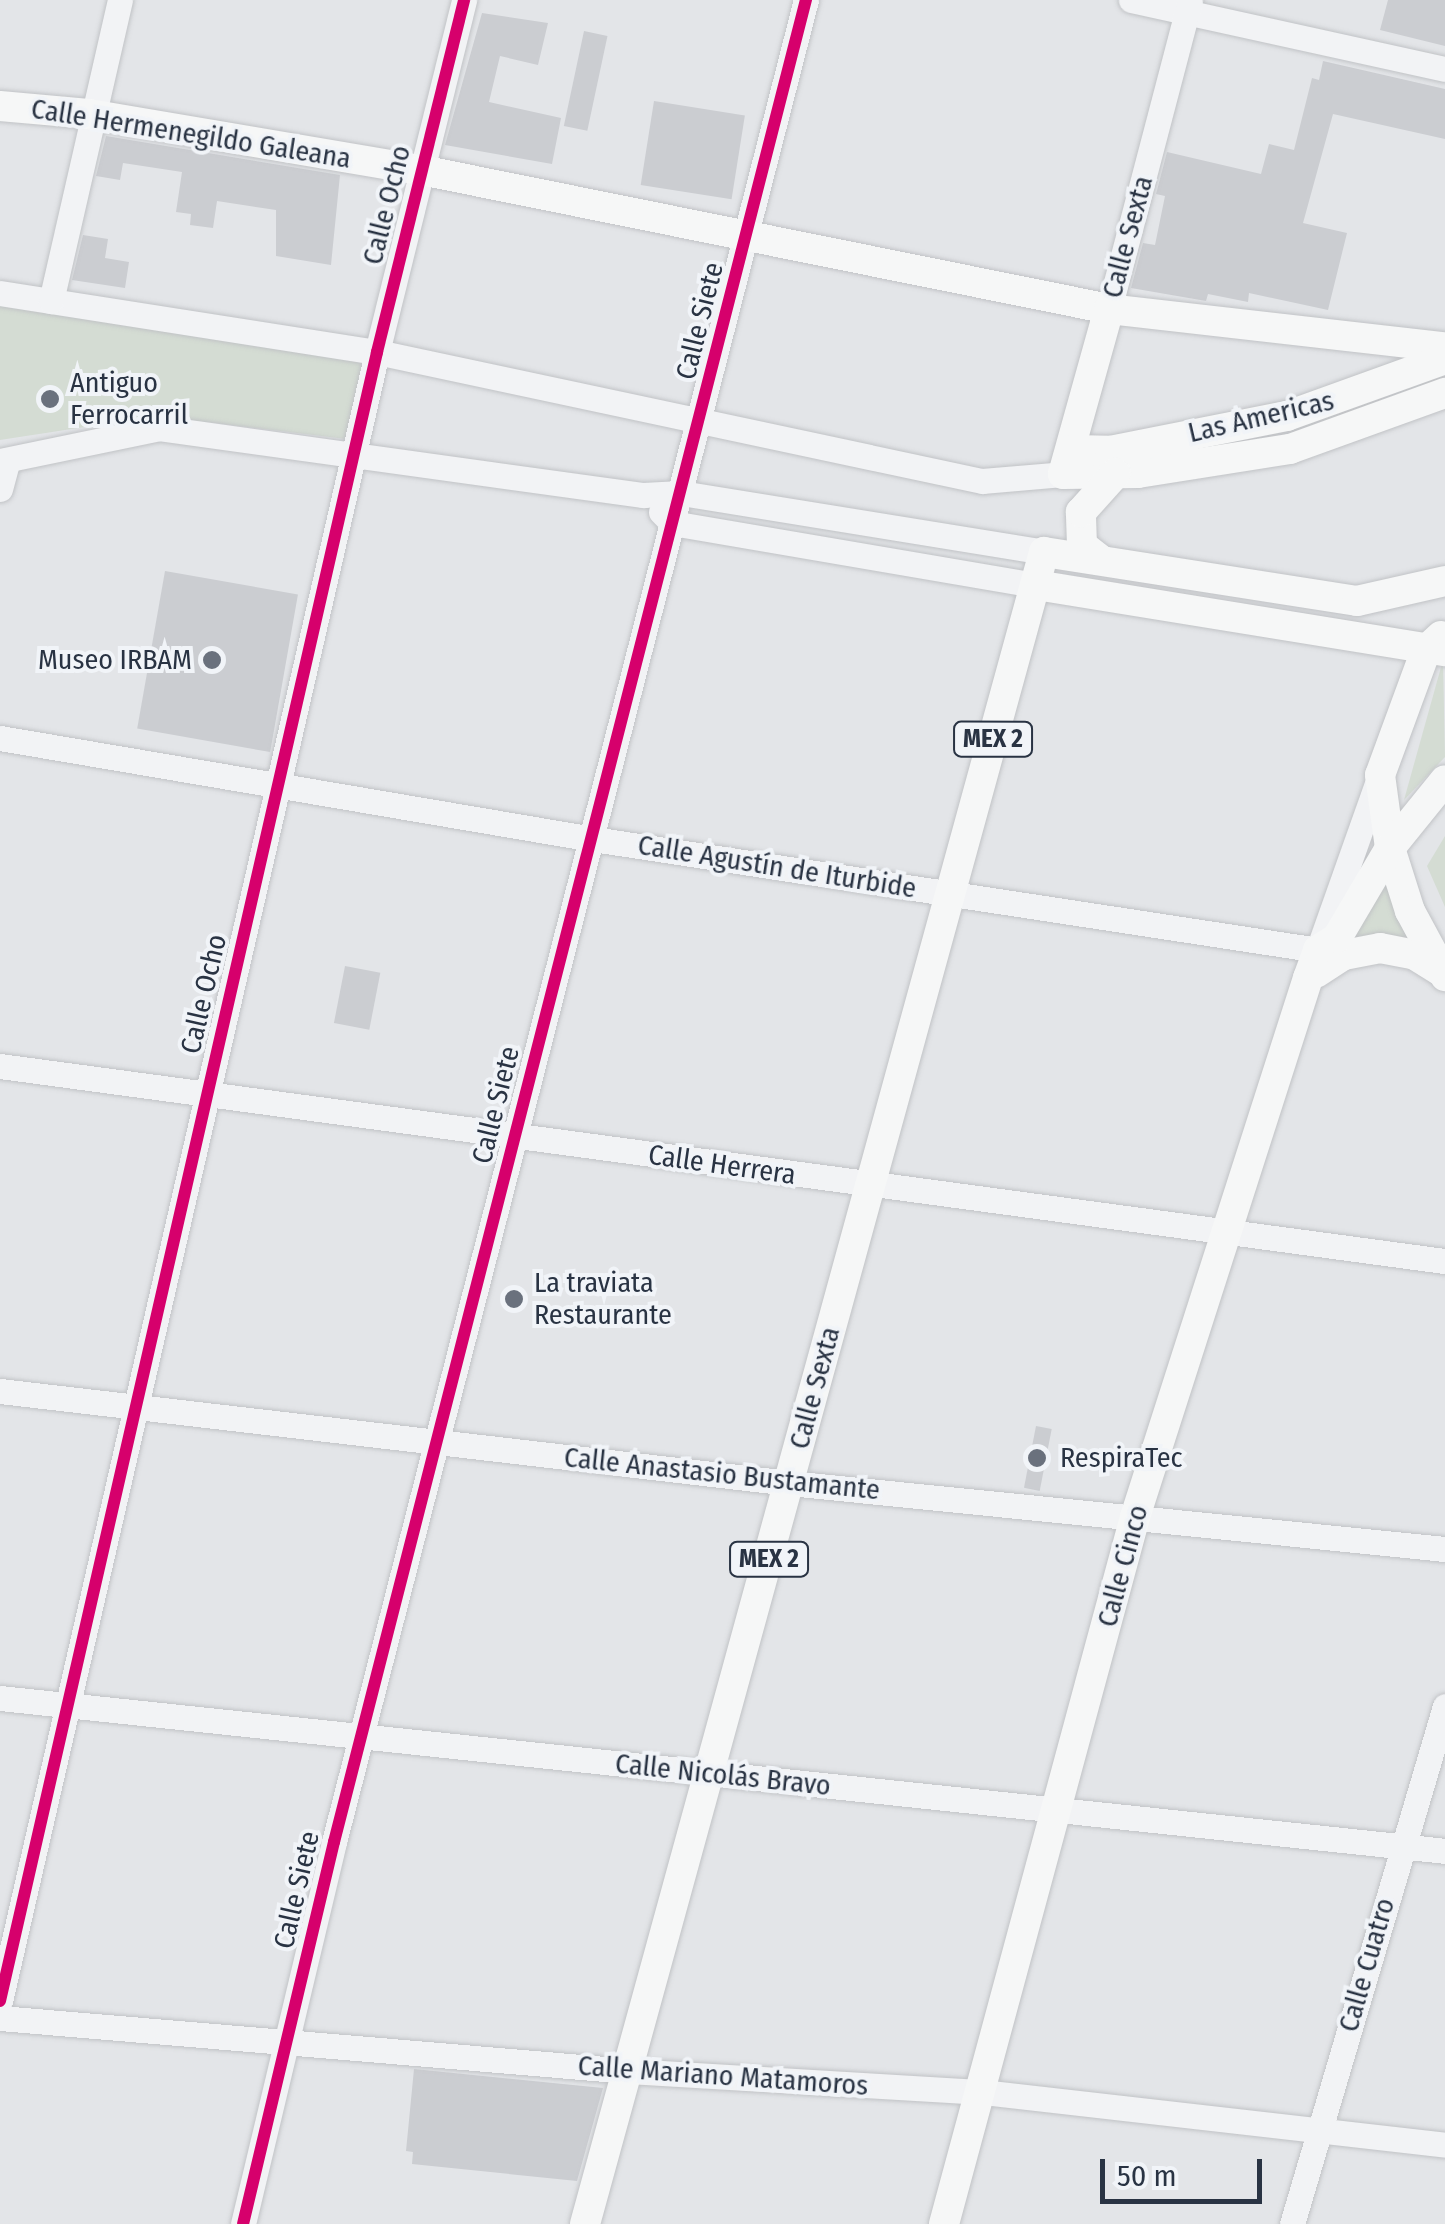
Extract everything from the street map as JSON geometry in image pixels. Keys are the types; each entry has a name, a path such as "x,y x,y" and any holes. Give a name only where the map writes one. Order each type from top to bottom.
{"main road":[{"name":"Calle Hermenegildo Galeana","path":"0,106 89,114 421,170 748,233 1109,309 1355,342 1440,346"},
{"name":"Calle Sexta","path":"1067,462 1109,309"},
{"path":"1350,396 1367,366 1355,342"},
{"name":"Las Americas","path":"1067,462 1286,416 1350,396 1440,346"},
{"name":"Las Americas","path":"1067,462 1116,473 1290,449 1445,393"},
{"path":"1286,416 1290,449"},
{"path":"1101,560 1082,545 1082,512 1116,473"},
{"name":"Calle Sexta","path":"585,2224 712,1774 1044,552"},
{"path":"1044,552 1357,601 1445,581"},
{"path":"1222,614 1231,584"},
{"path":"1036,585 1380,640 1439,645"},
{"path":"1380,640 1414,680"},
{"path":"1439,645 1414,680 1380,775 1390,848 1410,911 1445,976"},
{"name":"Calle Cinco","path":"944,2224 983,2092 1136,1517 1223,1231 1323,961 1390,848 1445,780"},
{"path":"1323,961 1398,950 1445,976"}],"street":[{"path":"51,301 89,114 120,0"},
{"name":"Calle Ocho","path":"0,2001 377,352 464,0"},
{"name":"Calle Siete","path":"243,2224 436,1441 806,0"},
{"path":"1132,0 1188,7 1445,70"},
{"name":"Calle Sexta","path":"1109,309 1188,7"},
{"path":"0,293 377,352 700,424 982,481 1036,482 1067,462"},
{"path":"0,489 4,461 159,428 643,495 681,493 1044,552"},
{"path":"643,495 672,523 1036,585"},
{"path":"820,549 824,517"},
{"name":"Calle Agustín de Iturbide","path":"0,738 593,839 950,893 1323,961"},
{"path":"1323,961 1380,775"},
{"name":"Calle Herrera","path":"0,1066 514,1134 869,1187 1445,1260"},
{"name":"Calle Anastasio Bustamante","path":"0,1391 789,1484 1445,1548"},
{"name":"Calle Nicolás Bravo","path":"0,1698 1445,1852"},
{"name":"Calle Cuatro","path":"1292,2224 1445,1706"},
{"name":"Calle Mariano Matamoros","path":"0,2018 628,2071 983,2092 1445,2145"}],"shaded area":[{"path":"0,298 374,354 346,439 156,416 0,440"},
{"path":"1443,660 1445,757 1404,800"},
{"path":"1445,836 1445,907 1427,866"},
{"path":"1388,868 1412,942 1345,939"}],"building":[{"path":"1388,0 1445,0 1445,46 1380,30"},
{"path":"482,13 548,23 538,65 500,56 489,102 561,118 552,164 445,145"},
{"path":"584,31 607,36 587,131 564,126"},
{"path":"1323,61 1445,89 1445,139 1333,114 1303,223 1347,233 1328,310 1249,293 1248,302 1208,294 1206,301 1131,288 1143,243 1155,245 1165,196 1156,194 1167,152 1261,174 1269,144 1294,150 1312,78 1319,80"},
{"path":"654,101 745,115 732,199 641,185"},
{"path":"106,136 340,175 331,265 276,256 276,210 217,201 213,228 190,225 191,214 176,212 182,172 123,163 120,180 96,176"},
{"path":"83,235 108,239 105,258 129,262 125,288 72,280"},
{"path":"165,571 298,594 270,752 137,729"},
{"path":"345,966 380,973 369,1030 334,1023"},
{"name":"RespiraTec","path":"1036,1426 1052,1429 1040,1491 1024,1488"},
{"path":"414,2069 603,2088 577,2181 412,2164 413,2152 406,2151"}],"cycle path":[{"path":"0,2001 377,352 464,0"},
{"path":"243,2224 334,1842 806,0"}],"place":[{"name":"Antiguo Ferrocarril","path":"50,399"},
{"name":"Museo IRBAM","path":"212,660"},
{"name":"La traviata Restaurante","path":"514,1299"},
{"name":"RespiraTec","path":"1037,1458"}]}
